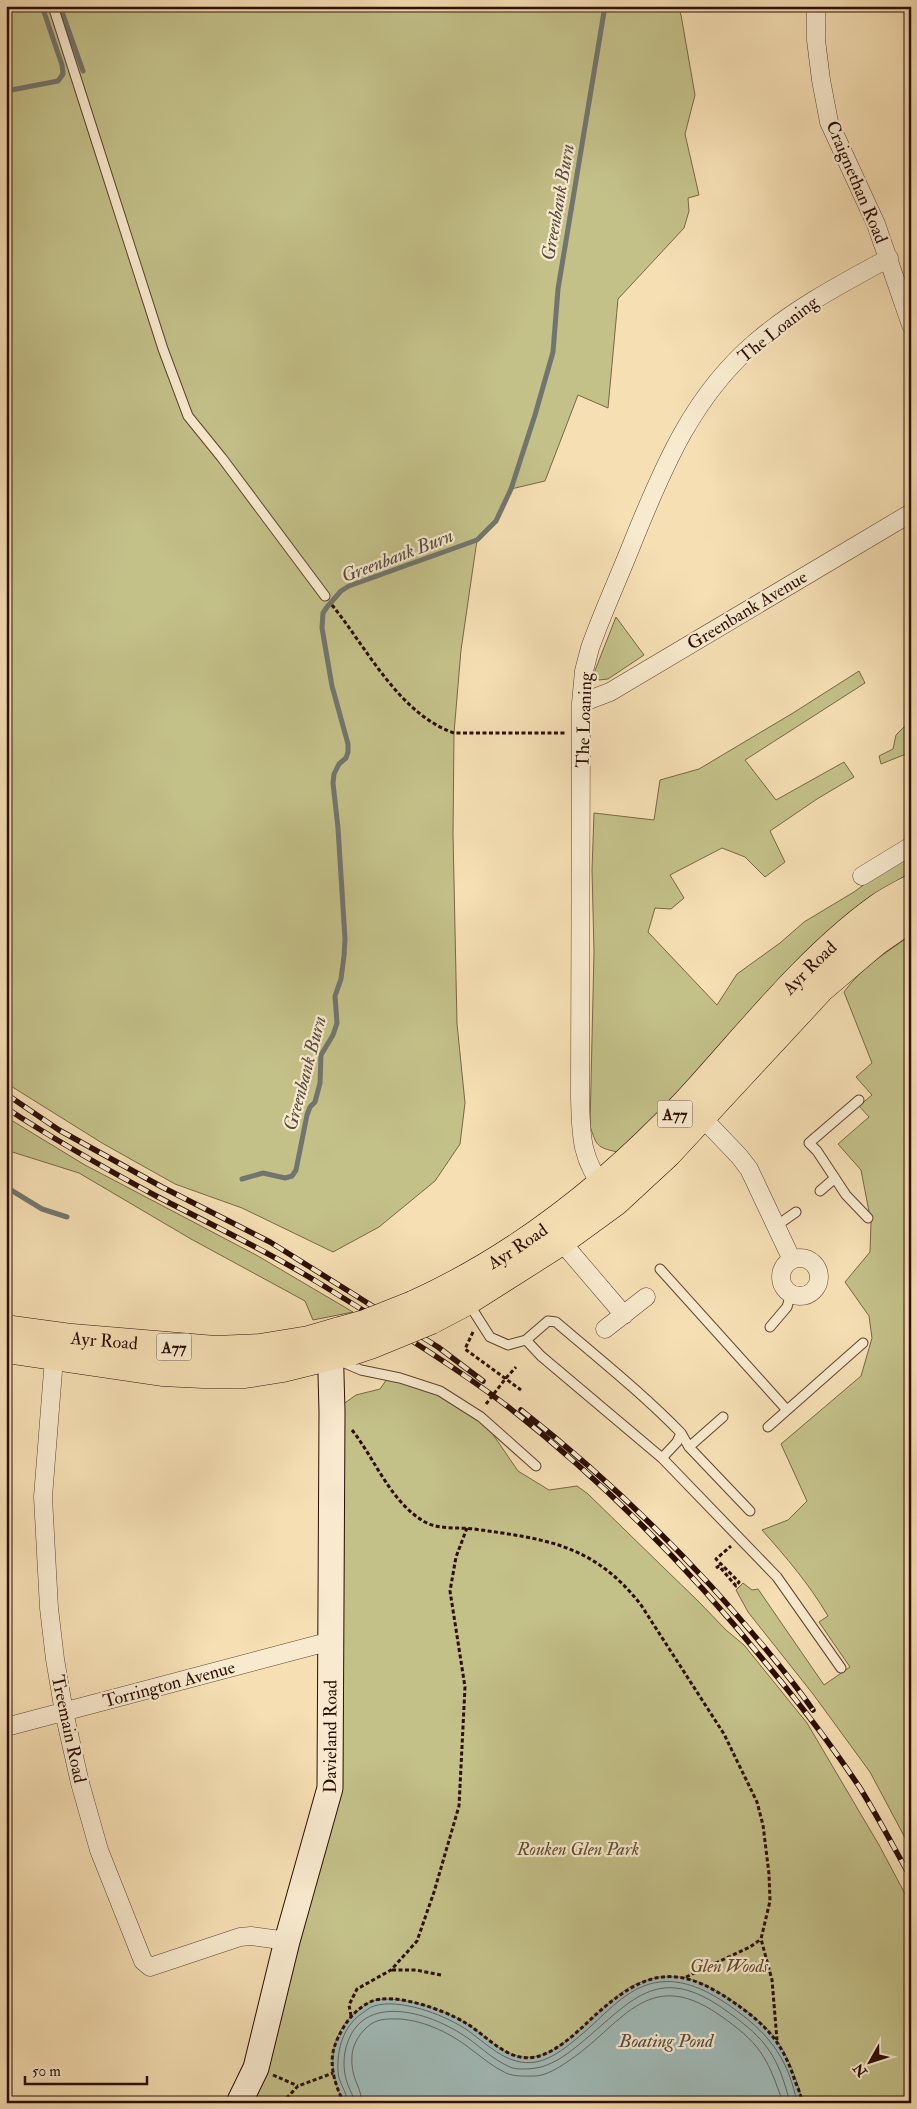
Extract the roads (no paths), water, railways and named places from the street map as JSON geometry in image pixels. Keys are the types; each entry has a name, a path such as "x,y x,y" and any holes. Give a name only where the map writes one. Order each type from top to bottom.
{"main road":[{"name":"Ayr Road","path":"694,1109 813,964 878,908 911,889"},
{"name":"Ayr Road","path":"6,1349 55,1346 164,1359 215,1350 239,1350 309,1340 338,1343 365,1324 422,1312 463,1292 554,1234 608,1193 821,988 875,942 911,917"},
{"name":"Ayr Road","path":"6,1329 55,1346"}],"street":[{"name":"Craignethan Road","path":"816,6 816,40 829,122 847,164 866,200 889,258 911,325"},
{"name":"The Loaning","path":"608,1193 585,1155 581,1133 581,703 584,671 590,648 670,453 706,396 731,366 756,341 794,312 889,258"},
{"name":"Greenbank Avenue","path":"581,703 610,692 911,513"},
{"path":"862,876 911,846"},
{"path":"694,1109 749,1169 792,1260"},
{"path":"554,1234 624,1315"},
{"path":"806,1259 816,1268 819,1274 818,1282 811,1293 804,1296 791,1293 786,1289 781,1276 783,1270 792,1260 806,1259"},
{"path":"605,1330 646,1297"},
{"name":"Davieland Road","path":"239,2103 256,2068 287,1942 330,1788 332,1412 338,1343"},
{"name":"Treemain Road","path":"55,1346 43,1497 48,1608 64,1712 80,1784 99,1850 143,1961 150,1967 240,1937 251,1936 287,1942"},
{"name":"Torrington Avenue","path":"6,1727 331,1641"}],"lane":[{"path":"53,6 164,349 188,416 222,458 325,596"},
{"path":"859,1100 809,1143 846,1195 868,1218"},
{"path":"820,1191 835,1178"},
{"path":"776,1226 796,1212"},
{"path":"660,1269 742,1352 786,1409"},
{"path":"463,1292 490,1336 508,1345 526,1340 548,1321 556,1322 652,1404 681,1433 689,1447 750,1511"},
{"path":"770,1327 788,1307 791,1293"},
{"path":"526,1340 541,1356 662,1458 777,1577 840,1668"},
{"path":"338,1343 361,1370 400,1378 440,1391 481,1417 536,1466"},
{"path":"768,1427 786,1409 863,1343"},
{"path":"689,1447 723,1417"},
{"path":"662,1458 677,1442 681,1433"}],"water":[{"name":"Boating Pond","path":"659,1977 683,1977 710,1987 761,2023 771,2033 786,2055 796,2080 802,2103 344,2103 337,2086 333,2062 335,2043 348,2019 370,2002 380,1999 392,1999 444,2012 464,2022 504,2051 522,2057 533,2057 557,2048 628,1988"}],"waterway":[{"path":"6,91 58,81 63,74 62,65 42,6"},
{"path":"60,6 83,71"},
{"name":"Greenbank Burn","path":"242,1179 263,1173 285,1178 292,1176 296,1170 307,1115 310,1107 315,1102 320,1083 321,1055 333,1035 337,1023 335,996 341,979 345,939 338,828 333,783 334,774 339,764 346,758 348,744 332,686 322,628 323,613 341,591 349,586 477,540 496,521 511,489 553,352 558,289 605,6"},
{"name":"Greenbank Burn","path":"6,1187 42,1209 67,1217"}],"railway":[{"path":"6,1094 59,1130 162,1187 270,1242 438,1347 483,1381"},
{"path":"6,1108 119,1176 259,1249 319,1283 461,1373 542,1434 643,1526 706,1593 778,1677 860,1788 911,1878"},
{"path":"521,1410 596,1473 689,1562 764,1646 813,1710"}],"park label":[{"name":"Rouken Glen Park","path":"578,1849"},
{"name":"Glen Woods","path":"729,1966"}]}
